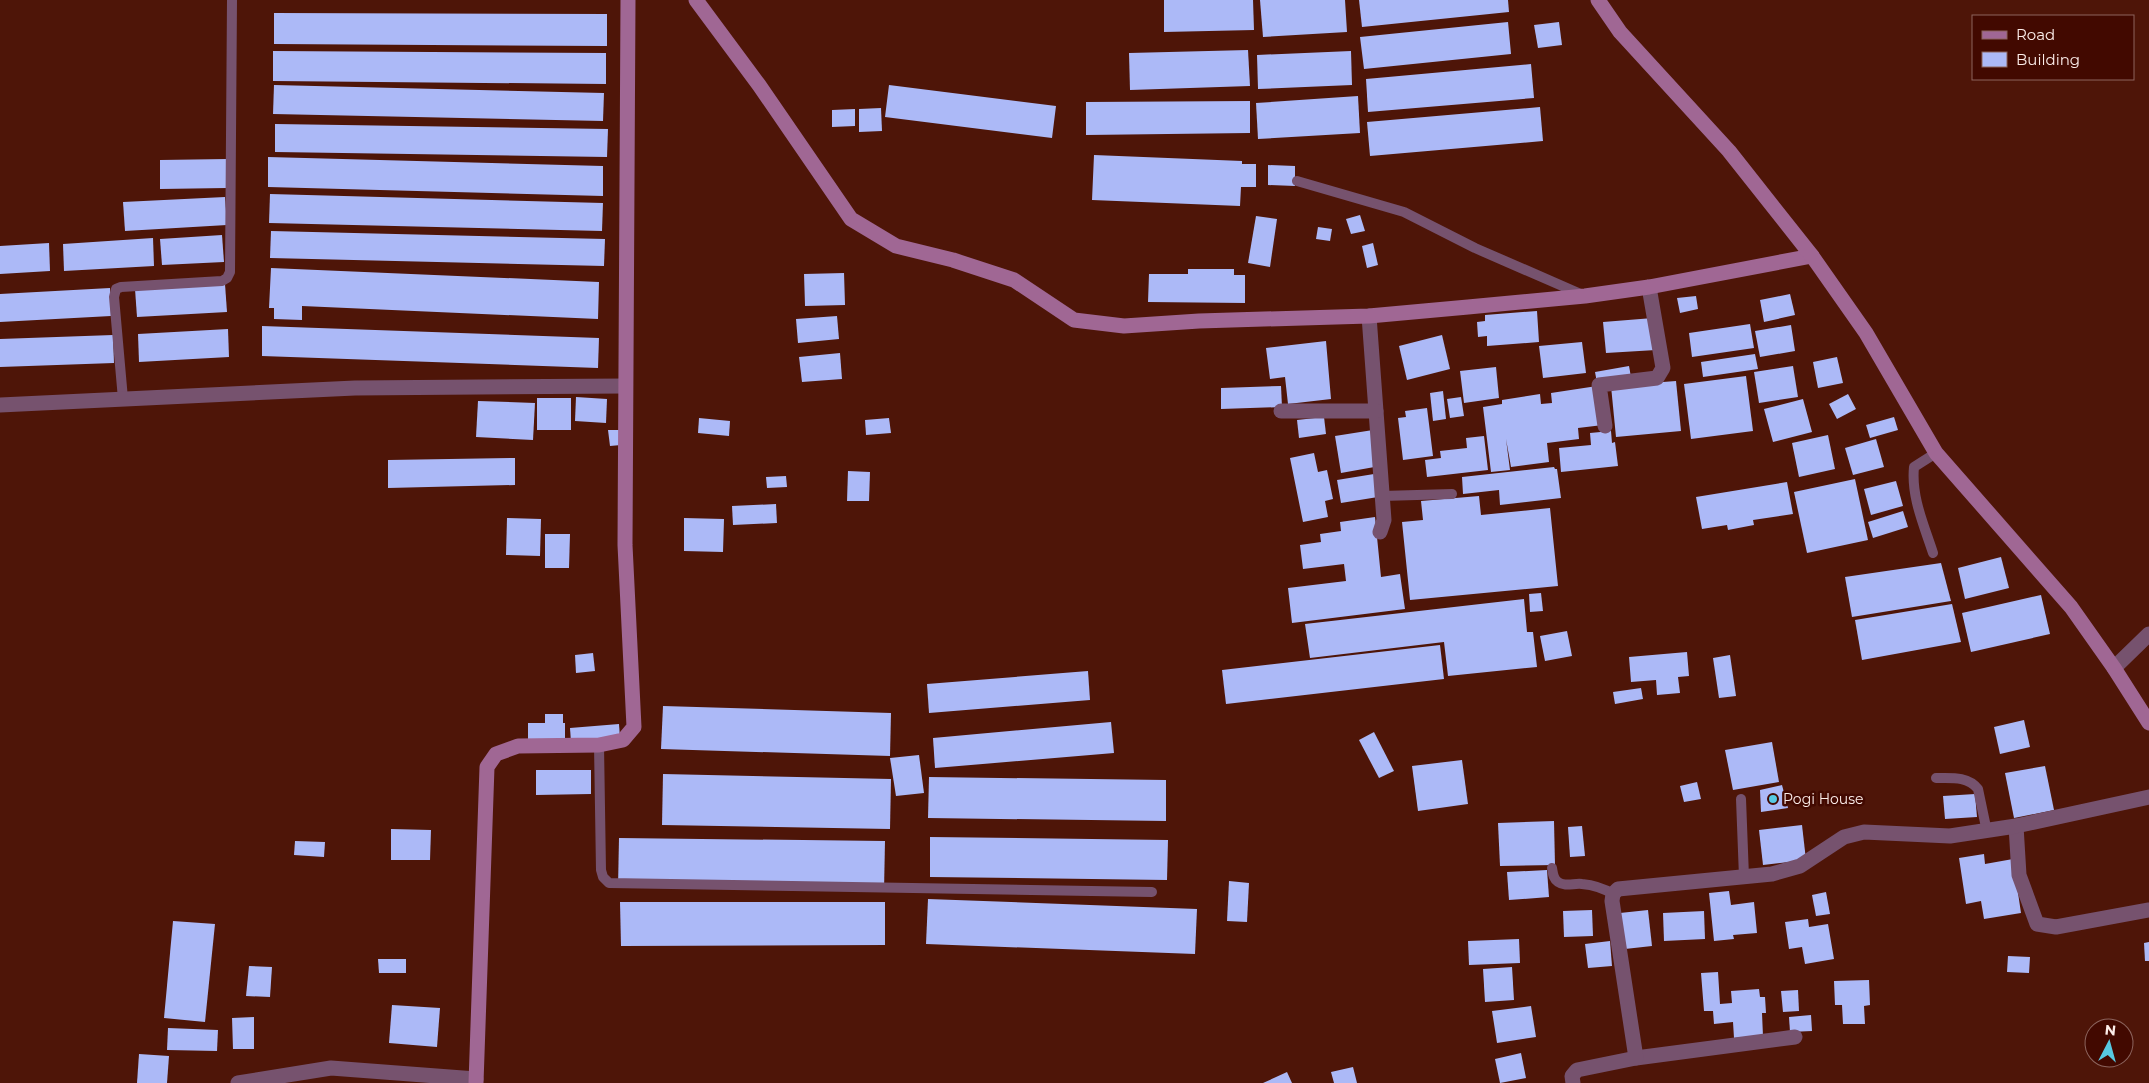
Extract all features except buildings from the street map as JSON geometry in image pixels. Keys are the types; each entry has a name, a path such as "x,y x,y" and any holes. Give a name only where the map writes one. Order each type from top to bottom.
{"street":[{"path":"238,1083 330,1068 476,1081 487,767 496,754 518,746 599,745 623,740 634,727 625,545 628,0"},
{"path":"696,0 759,85 851,219 896,246 953,260 1014,280 1074,320 1124,326 1200,321 1369,316 1585,296 1649,287 1812,256"},
{"path":"1598,0 1620,32 1729,152 1812,256 1866,333 1936,453 2071,607 2114,668 2149,723"},
{"path":"1605,426 1599,385 1657,378 1663,368 1649,287"},
{"path":"1369,316 1384,520 1380,532"},
{"path":"0,405 355,388 625,386"},
{"path":"1282,410 1376,412"},
{"path":"2114,668 2149,634"},
{"path":"1636,1058 1612,901 1613,894 1618,889 1772,874 1800,866 1844,836 1864,832 1950,836 1987,832 2149,797"},
{"path":"2016,826 2019,875 2037,924 2056,927 2149,910"},
{"path":"1572,1083 1572,1076 1577,1070 1636,1058 1795,1037"}],"lane":[{"path":"123,399 114,297 116,289 121,287 222,281 227,278 230,272 232,0"},
{"path":"1297,181 1404,212 1475,248 1585,296"},
{"path":"1933,553 1914,495 1913,480 1914,467 1936,453"},
{"path":"1382,496 1452,494"},
{"path":"599,745 601,870 602,877 609,883 1152,892"},
{"path":"1936,778 1962,778 1974,784 1978,789 1987,832"},
{"path":"1741,799 1744,878"},
{"path":"1552,868 1553,876 1557,882 1566,885 1582,884 1601,887 1613,894"}],"place":[{"name":"Pogi House","path":"1773,799"}]}
